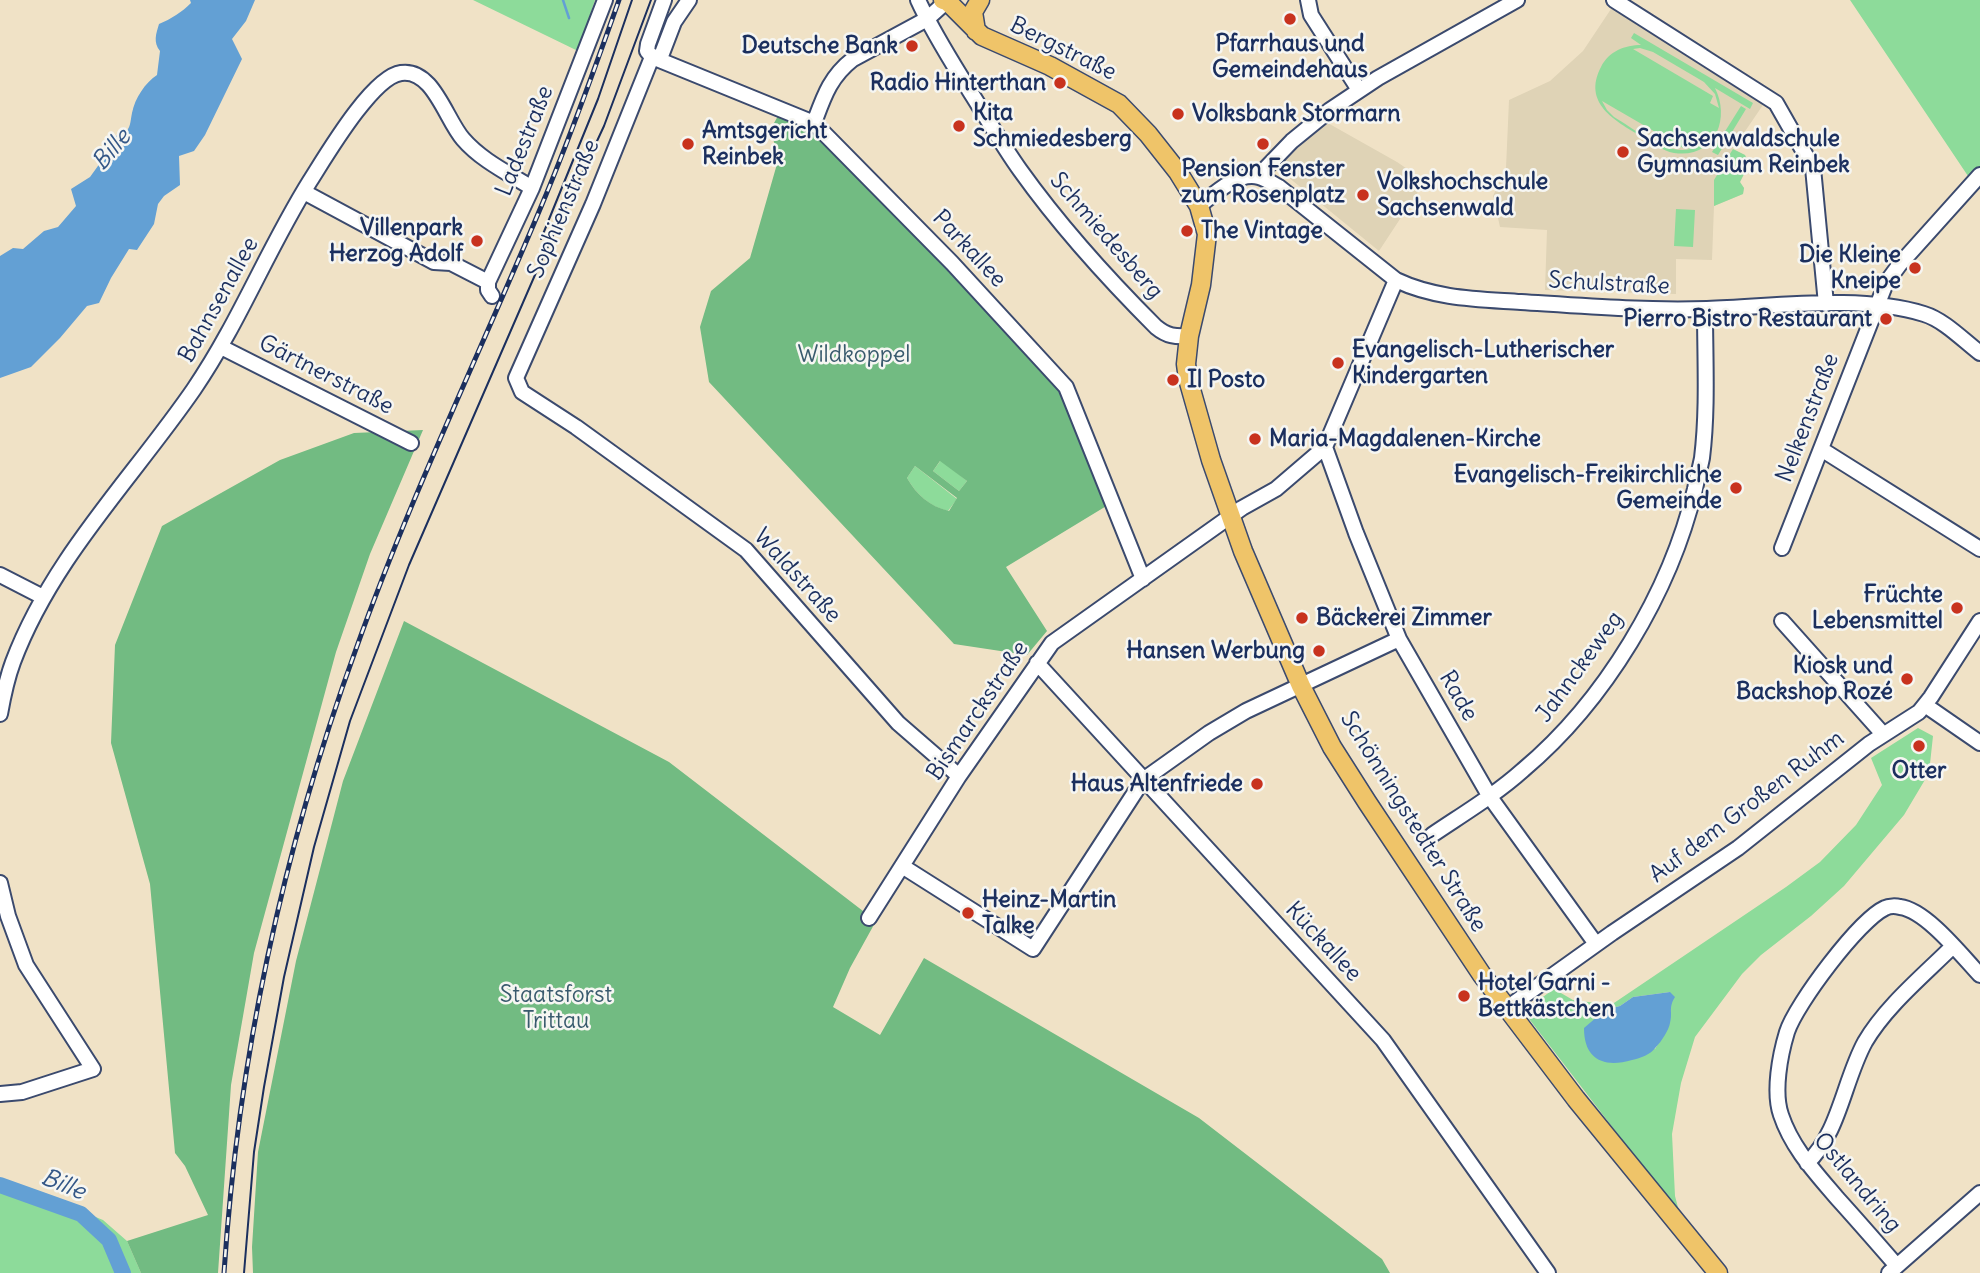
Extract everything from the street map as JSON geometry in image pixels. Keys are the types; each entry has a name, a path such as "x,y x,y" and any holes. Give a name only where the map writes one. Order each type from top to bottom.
{"main road":[{"name":"Bergstraße","path":"976,31 973,12 980,0"},
{"name":"Bergstraße","path":"955,3 982,36 1050,66 1119,104 1148,134 1199,206"},
{"name":"Schönningstedter Straße","path":"1199,206 1207,234 1201,285 1189,336 1186,364 1188,379 1211,460 1243,551 1301,685 1332,747 1482,975 1584,1109 1718,1273"}],"street":[{"name":"Ladestraße","path":"304,192 434,262 451,264 490,289 605,0"},
{"name":"Sophienstraße","path":"652,57 648,54 648,44 664,0"},
{"name":"Sophienstraße","path":"652,57 661,56 674,22 689,0"},
{"name":"Schmiedesberg","path":"918,0 1019,169 1088,255 1163,333 1173,337 1189,336"},
{"path":"1308,0 1311,15 1359,90"},
{"path":"1199,206 1239,179 1261,177 1265,169 1312,123 1359,90 1517,0"},
{"path":"1614,0 1776,103 1813,168 1826,304"},
{"path":"814,123 828,87 846,64 955,3"},
{"name":"Sophienstraße","path":"516,378 593,204 652,57"},
{"name":"Parkallee","path":"652,57 814,123 943,253 1066,387 1143,579"},
{"name":"Bahnsenallee","path":"0,713 12,664 43,597 80,538 193,390 221,347 304,192 374,90 400,73 422,78 433,91 461,138 480,156 532,188"},
{"name":"Schulstraße","path":"1261,177 1279,187 1396,280 1414,288 1464,299 1611,309 1705,310 1826,304 1876,305 1927,315 1980,353"},
{"name":"Nelkenstraße","path":"1782,548 1876,305 1892,273 1977,185"},
{"path":"1325,447 1396,280"},
{"name":"Jahnckeweg","path":"1432,835 1490,797 1554,741 1605,680 1634,637 1675,554 1689,513 1702,459 1705,310"},
{"path":"528,316 544,311"},
{"name":"Gärtnerstraße","path":"221,347 411,443"},
{"name":"Waldstraße","path":"516,378 522,391 746,550 898,723 959,776"},
{"name":"Bismarckstraße","path":"869,918 959,776 1052,643 1242,508 1276,489 1325,447"},
{"name":"Rade","path":"1325,447 1399,639 1490,797 1596,944"},
{"path":"1821,449 1980,550"},
{"path":"0,575 43,597"},
{"path":"1782,621 1883,734"},
{"name":"Auf dem Großen Ruhm","path":"1507,1008 1738,848 1883,734 1911,719 1925,705 1980,621"},
{"path":"902,866 1033,949 1143,780 1209,733 1246,711 1399,639"},
{"name":"Kückallee","path":"1037,663 1383,1040 1548,1273"},
{"path":"1925,705 1980,743"},
{"path":"0,883 8,916 26,965 93,1069 22,1092 0,1094"},
{"name":"Ostlandring","path":"1893,1269 1807,1163 1792,1140 1780,1113 1777,1077 1787,1030 1821,975 1856,933 1887,907 1903,907 1916,913 1935,927 1980,975"},
{"path":"1807,1163 1818,1154 1826,1140 1854,1064 1881,1018 1953,946"},
{"path":"1893,1269 1980,1193"}],"shaded area":[{"name":"Sachsenwaldschule Gymnasium Reinbek","path":"1611,9 1623,13 1765,102 1733,149 1745,155 1749,164 1740,182 1744,188 1743,194 1714,206 1712,260 1676,259 1676,294 1545,290 1547,230 1500,227 1493,196 1506,168 1509,100 1550,81 1583,51"},
{"name":"Volkshochschule Sachsenwald","path":"1326,122 1425,181 1379,251 1277,168"}],"green space":[{"path":"473,0 595,0 578,51"},
{"path":"1850,0 1980,0 1980,167 1970,179"},
{"path":"1634,33 1753,103 1750,109 1715,88 1721,112 1720,124 1709,144 1688,153 1674,153 1657,146 1621,124 1604,109 1598,101 1596,80 1604,61 1623,48 1641,45 1631,38","holes":["1633,49 1653,52 1704,82 1715,94 1719,108 1710,103 1713,96","1602,101 1683,148 1684,146 1690,149 1671,148 1651,140 1614,117"]},
{"path":"1741,106 1746,109 1718,155 1712,152"},
{"name":"Wildkoppel","path":"778,116 818,133 1060,390 1108,505 1006,567 1047,631 1027,655 954,644 709,382 700,327 711,291 750,258 779,157 770,130","holes":["940,461 967,481 959,491 933,471","915,466 957,498 949,511 930,503 915,490 907,478"]},
{"path":"1733,149 1745,155 1749,164 1740,182 1744,188 1743,194 1714,206 1714,180"},
{"path":"1676,209 1695,210 1693,247 1674,246"},
{"path":"423,430 370,554 336,652 254,953 231,1085 218,1273 141,1273 127,1241 208,1215 185,1166 175,1153 150,884 111,743 115,645 162,526 280,460 354,433"},
{"path":"941,460 967,481 959,491 933,471"},
{"path":"915,466 957,499 948,511 929,503 919,495 907,478"},
{"name":"Staatsforst Trittau","path":"404,621 669,762 876,921 850,968 833,1007 880,1035 924,958 1199,1118 1382,1259 1390,1273 253,1273 258,1152 296,961 343,781"},
{"path":"1918,728 1933,736 1929,773 1904,815 1844,886 1742,974 1695,1037 1681,1083 1672,1134 1675,1196 1680,1215 1523,1011 1554,989 1573,1000 1611,1005 1786,887 1820,862 1856,825 1882,785 1871,758","holes":["1670,992 1669,1022 1655,1049 1605,1010 1620,1006 1633,997"]},
{"path":"0,1178 103,1220 127,1241 141,1273 0,1273"}],"water":[{"path":"190,0 255,0 246,21 232,39 242,59 205,135 194,151 179,156 180,185 164,196 158,204 154,224 137,250 129,249 99,303 87,306 31,367 0,378 0,256 13,248 23,249 44,231 58,227 76,206 71,189 90,177 117,135 124,134 130,125 138,96 157,75 160,51 156,38 159,24 184,9 191,3"},
{"path":"1670,992 1675,997 1669,1026 1651,1052 1635,1059 1613,1063 1598,1059 1592,1054 1585,1039 1584,1028 1605,1010 1620,1006 1633,997"}],"waterway":[{"path":"563,0 569,18"},
{"name":"Bille","path":"0,1185 81,1214 109,1240 123,1273"}],"tram line":[{"path":"541,239 598,99 632,0"},
{"path":"244,1273 254,1152 284,977 314,847 350,721 409,565 538,268 604,126 651,0"}],"railway":[{"path":"224,1273 240,1114 268,957 286,878 330,725 399,536 553,177 619,0"}],"place":[{"name":"Pfarrhaus und Gemeindehaus","path":"1290,19"},
{"name":"Deutsche Bank","path":"912,46"},
{"name":"Radio Hinterthan","path":"1060,83"},
{"name":"Volksbank Stormarn","path":"1178,114"},
{"name":"Kita Schmiedesberg","path":"959,126"},
{"name":"Amtsgericht Reinbek","path":"688,144"},
{"name":"Pension Fenster zum Rosenplatz","path":"1263,144"},
{"name":"Sachsenwaldschule Gymnasium Reinbek","path":"1623,152"},
{"name":"Volkshochschule Sachsenwald","path":"1363,195"},
{"name":"The Vintage","path":"1187,231"},
{"name":"Villenpark Herzog Adolf","path":"477,241"},
{"name":"Die Kleine Kneipe","path":"1915,268"},
{"name":"Pierro Bistro Restaurant","path":"1886,319"},
{"name":"Evangelisch-Lutherischer Kindergarten","path":"1338,363"},
{"name":"Il Posto","path":"1173,380"},
{"name":"Maria-Magdalenen-Kirche","path":"1255,439"},
{"name":"Evangelisch-Freikirchliche Gemeinde","path":"1736,488"},
{"name":"Früchte Lebensmittel","path":"1957,608"},
{"name":"Bäckerei Zimmer","path":"1302,618"},
{"name":"Hansen Werbung","path":"1319,651"},
{"name":"Kiosk und Backshop Rozé","path":"1907,679"},
{"name":"Otter","path":"1919,746"},
{"name":"Haus Altenfriede","path":"1257,784"},
{"name":"Heinz-Martin Talke","path":"968,913"},
{"name":"Hotel Garni - Bettkästchen","path":"1464,996"}]}
